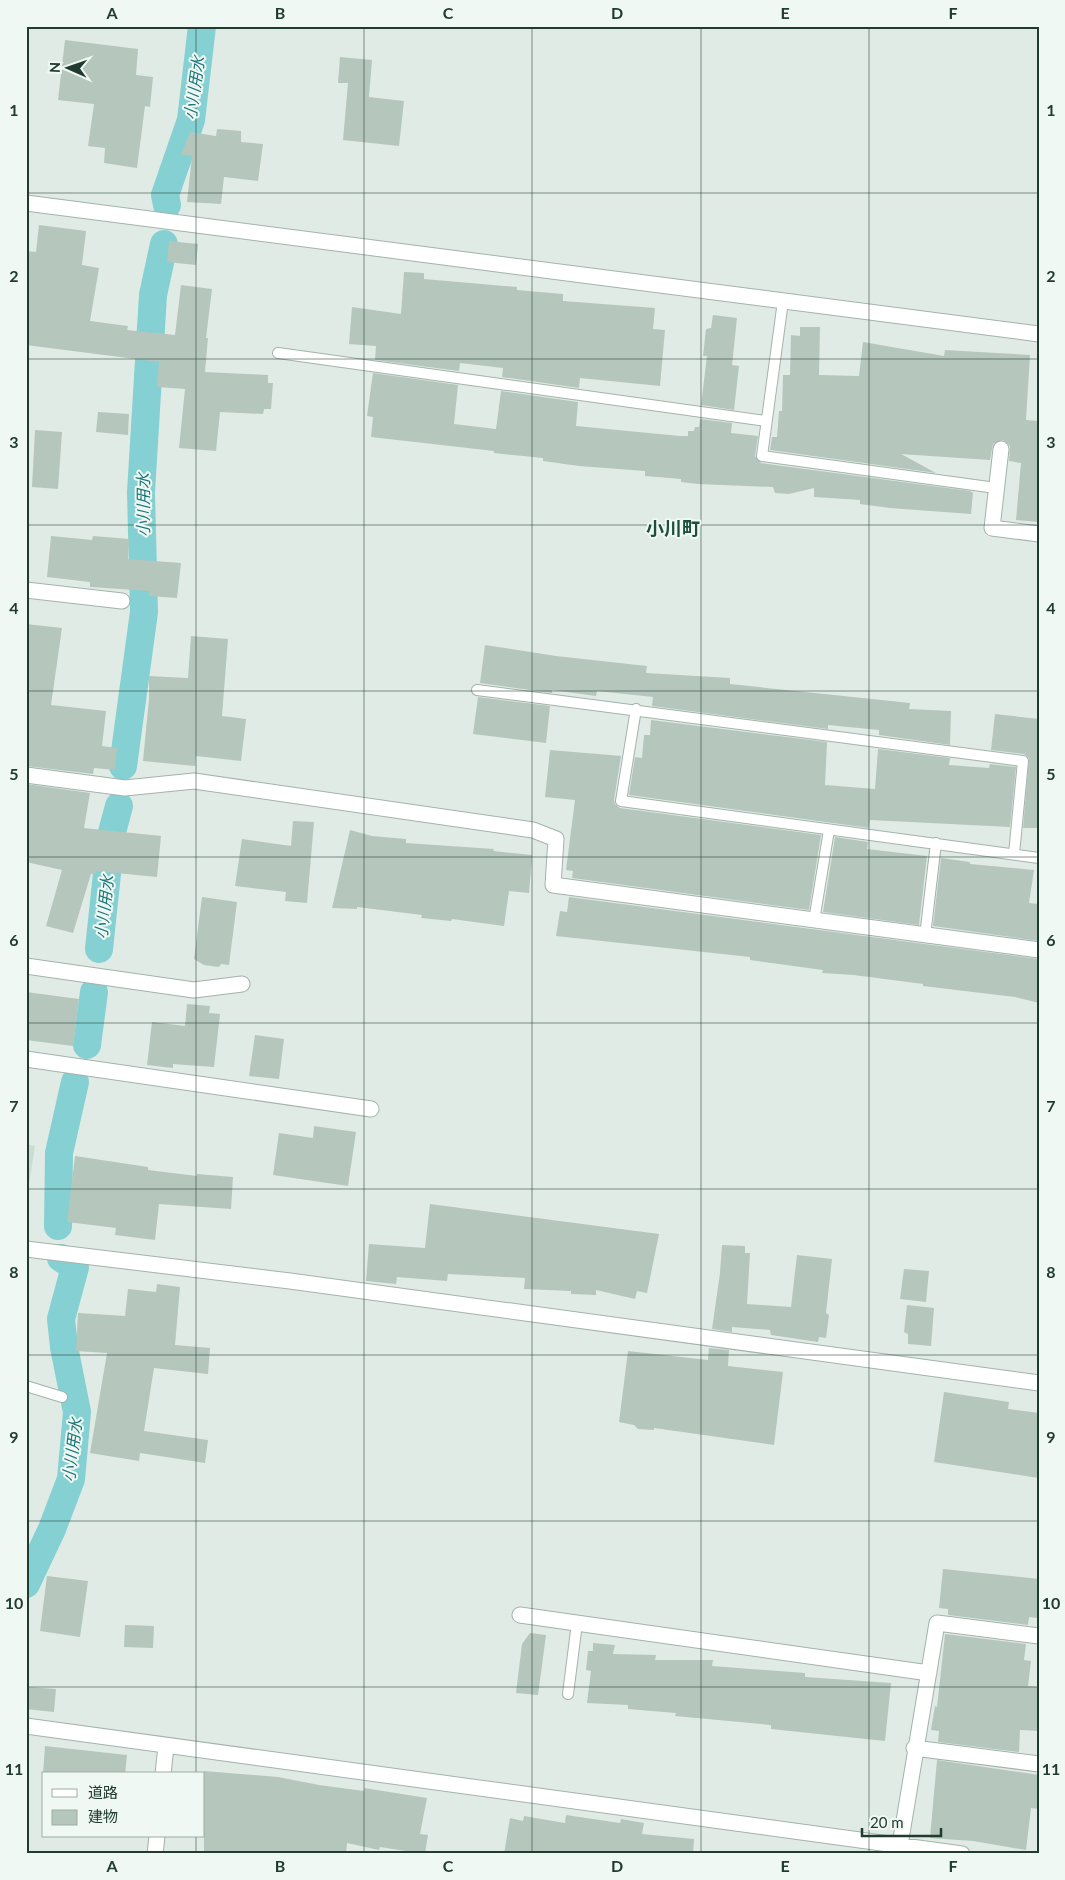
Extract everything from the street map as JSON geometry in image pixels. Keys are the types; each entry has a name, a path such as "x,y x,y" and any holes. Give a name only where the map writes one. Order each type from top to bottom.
{"street":[{"path":"26,203 1039,334"},
{"path":"1001,450 992,528 1039,534"},
{"path":"26,590 122,601"},
{"path":"26,775 125,788 194,781 533,830 556,839 553,885 1039,950"},
{"path":"26,966 194,990 242,984"},
{"path":"26,1059 371,1109"},
{"path":"26,1248 290,1281 1039,1382"},
{"path":"520,1615 929,1673"},
{"path":"900,1845 914,1748 937,1624 1039,1636"},
{"path":"26,1726 962,1854"},
{"path":"163,1772 166,1746"},
{"path":"914,1748 1039,1764"},
{"path":"155,1854 156,1838"}],"lane":[{"path":"783,300 762,456 996,488"},
{"path":"278,352 766,421"},
{"path":"477,690 636,709 1023,761 1014,854"},
{"path":"636,709 621,801 1039,858"},
{"path":"814,921 829,830"},
{"path":"925,936 936,843"},
{"path":"26,1386 62,1396"},
{"path":"568,1694 577,1623"}],"shaded area":[{"path":"26,1144 35,1146 26,1203"}],"building":[{"path":"65,40 138,49 136,75 153,77 150,107 145,106 137,168 104,163 105,148 88,146 94,104 58,100"},
{"path":"340,57 372,60 369,97 404,101 399,146 343,140 348,83 338,83"},
{"path":"217,129 241,131 241,142 263,144 258,181 224,177 221,204 187,202 192,156 181,155 190,132 216,136"},
{"path":"39,225 86,231 82,265 99,268 90,321 128,326 127,330 175,335 181,285 212,289 206,338 208,338 205,372 268,375 268,383 273,383 271,409 264,409 263,414 220,412 216,451 179,448 185,389 157,387 159,362 26,345 26,251 36,252"},
{"path":"169,241 198,244 196,265 167,262"},
{"path":"404,272 424,273 424,279 517,287 517,290 563,294 563,301 655,308 653,329 665,330 660,386 580,378 579,388 502,377 503,368 460,363 459,371 375,360 376,346 349,344 352,307 401,314"},
{"path":"713,315 737,318 732,365 739,366 734,410 701,405 707,356 703,356 706,329 711,328"},
{"path":"800,327 820,327 819,375 859,376 863,342 944,356 945,350 1030,355 1026,420 1039,421 1039,522 1016,520 1021,463 1009,461 1010,446 1003,440 993,444 990,460 901,454 936,473 770,450 772,437 777,437 779,411 782,411 783,375 790,375 791,335 800,336"},
{"path":"373,373 458,385 454,424 496,429 501,391 578,402 576,426 688,436 688,431 694,431 695,427 699,427 700,419 732,423 731,433 758,436 755,456 761,463 970,491 973,493 971,514 890,508 860,504 860,500 814,497 814,488 789,494 775,493 773,487 681,482 681,479 645,476 645,471 579,466 543,461 543,458 494,453 494,451 371,437 373,417 367,416"},
{"path":"98,412 129,414 128,435 96,432"},
{"path":"35,430 62,432 58,489 32,487"},
{"path":"51,536 92,540 93,536 129,539 128,559 181,563 177,598 149,596 149,591 90,587 90,582 47,577"},
{"path":"26,624 62,628 51,705 106,711 102,746 117,748 115,770 94,768 93,774 26,766"},
{"path":"191,636 228,639 222,716 246,719 241,761 196,756 195,766 143,761 149,699 149,676 188,678"},
{"path":"485,645 556,656 647,666 646,673 730,678 730,684 910,703 909,709 951,711 950,745 879,735 879,730 828,725 828,729 652,706 653,697 597,691 596,696 552,690 552,693 480,683"},
{"path":"478,697 550,706 546,743 473,734"},
{"path":"995,714 1039,719 1039,828 1023,828 1029,758 1024,754 991,750"},
{"path":"651,720 827,742 825,785 875,789 878,749 950,758 949,765 989,768 990,764 1016,767 1010,827 870,820 869,828 629,795 635,757 642,758 644,735 650,735"},
{"path":"550,750 621,756 614,800 615,804 620,808 821,835 809,910 572,878 573,871 566,870 575,800 545,797"},
{"path":"26,784 90,793 84,828 161,836 157,877 96,871 95,874 91,874 73,933 46,926 62,870 26,862"},
{"path":"293,821 314,822 307,903 285,901 286,892 235,886 242,839 291,846"},
{"path":"350,830 372,836 406,839 406,843 494,849 493,851 532,855 529,893 509,891 504,926 452,919 451,921 421,918 422,915 357,907 357,909 332,908"},
{"path":"835,837 868,842 867,849 927,856 919,925 823,912"},
{"path":"941,858 970,862 970,864 1034,870 1029,903 1039,904 1039,941 933,926"},
{"path":"202,897 237,902 229,965 221,964 219,967 204,965 194,959"},
{"path":"569,897 1039,959 1039,1003 1015,997 923,986 923,984 822,973 823,970 750,960 750,957 556,936 560,911 567,912"},
{"path":"26,992 79,999 73,1046 26,1040"},
{"path":"187,1004 210,1006 209,1013 220,1014 214,1067 173,1064 173,1068 147,1065 152,1022 185,1026"},
{"path":"255,1035 284,1039 279,1079 249,1076"},
{"path":"314,1126 356,1132 348,1186 273,1175 279,1133 313,1138"},
{"path":"75,1156 148,1167 148,1170 197,1176 197,1174 233,1177 231,1209 159,1204 155,1240 115,1235 116,1228 67,1222"},
{"path":"430,1204 659,1234 647,1293 637,1291 635,1299 596,1290 596,1295 571,1294 571,1291 524,1289 525,1278 448,1274 447,1281 397,1277 396,1284 366,1281 369,1244 425,1248"},
{"path":"722,1245 745,1246 745,1253 750,1253 747,1304 791,1307 797,1255 832,1259 826,1313 829,1315 826,1338 819,1337 818,1342 771,1335 770,1330 732,1327 732,1332 712,1329"},
{"path":"904,1269 929,1271 926,1302 900,1299"},
{"path":"157,1284 180,1287 175,1345 210,1348 208,1374 154,1368 144,1431 208,1440 205,1463 140,1453 139,1461 90,1453 107,1353 76,1351 78,1313 125,1316 128,1289 156,1292"},
{"path":"907,1305 934,1308 931,1346 908,1344 908,1334 904,1332"},
{"path":"709,1348 729,1350 728,1366 783,1372 774,1445 654,1428 654,1430 638,1429 634,1425 619,1422 628,1351 708,1360"},
{"path":"944,1392 1009,1402 1008,1409 1039,1413 1039,1478 934,1462"},
{"path":"943,1569 1039,1579 1037,1618 1029,1617 1028,1625 948,1615 948,1609 939,1608"},
{"path":"47,1576 88,1581 80,1637 40,1631"},
{"path":"125,1625 154,1626 153,1648 124,1647"},
{"path":"530,1633 546,1635 538,1695 516,1693 522,1644"},
{"path":"945,1634 1026,1644 1024,1660 1031,1661 1028,1686 1039,1687 1039,1731 1020,1730 1019,1752 938,1742 939,1731 931,1730 935,1706 937,1707"},
{"path":"593,1643 615,1645 613,1654 656,1655 655,1660 713,1660 712,1666 805,1673 805,1677 891,1683 885,1741 771,1729 771,1725 675,1716 676,1713 628,1709 628,1705 587,1703 591,1671 586,1670 588,1651 593,1651"},
{"path":"26,1687 56,1689 54,1712 26,1709"},
{"path":"45,1746 127,1755 125,1772 43,1772"},
{"path":"937,1760 1039,1775 1039,1809 1031,1808 1026,1850 973,1841 930,1838"},
{"path":"204,1772 278,1777 319,1785 364,1791 364,1788 427,1798 420,1834 428,1835 425,1854 380,1847 379,1850 347,1843 346,1854 204,1854"},
{"path":"566,1815 620,1823 621,1819 644,1823 642,1834 694,1839 693,1854 504,1854 510,1818 523,1821 524,1816 565,1823"}],"waterway":[{"name":"小川用水","path":"167,205 165,195 191,120 202,26"},
{"name":"小川用水","path":"123,766 144,612 141,492 153,295 164,244"},
{"name":"小川用水","path":"99,949 111,836 119,806"},
{"name":"小川用水","path":"87,1045 94,992"},
{"name":"小川用水","path":"58,1226 59,1153 75,1082"},
{"name":"小川用水","path":"26,1584 52,1529 71,1479 77,1412 64,1347 61,1319 75,1267 61,1258"}],"district":[{"name":"小川町","path":"673,529"}]}
